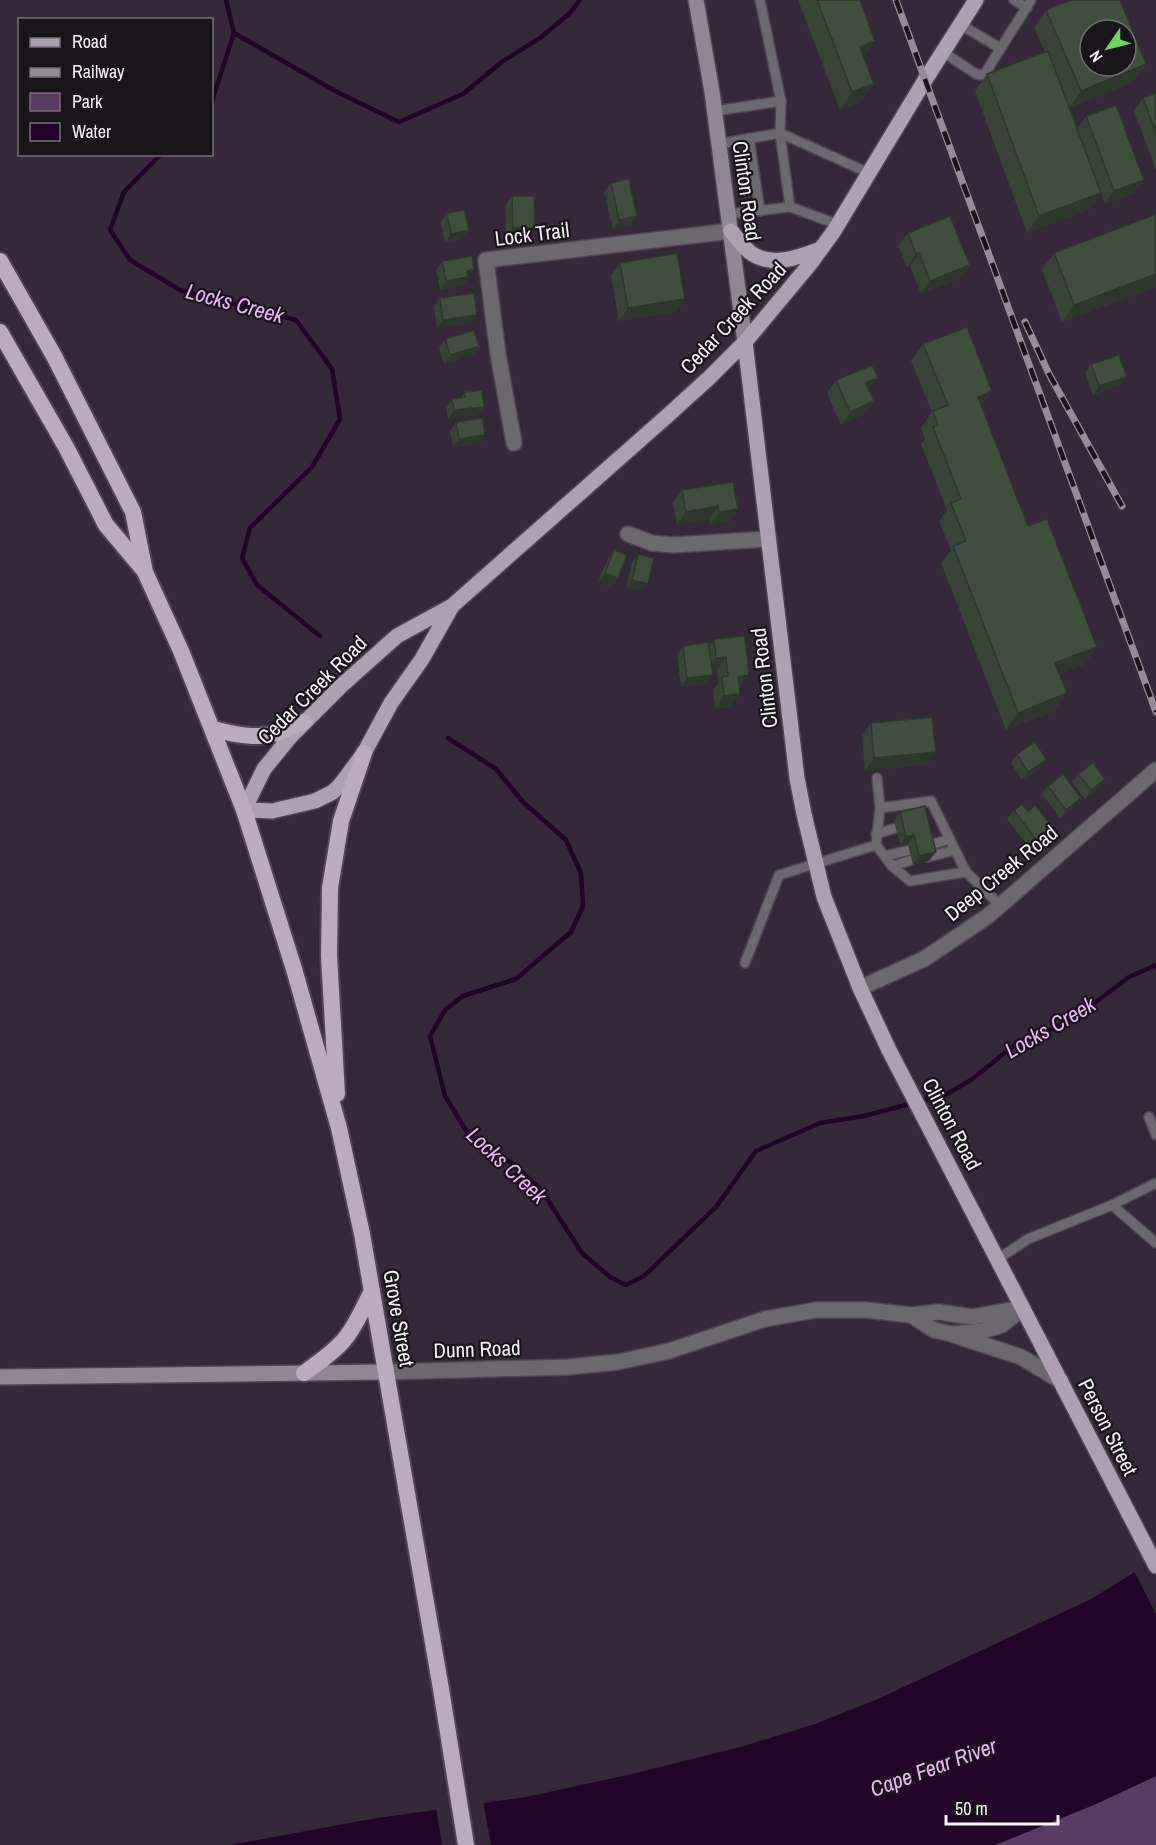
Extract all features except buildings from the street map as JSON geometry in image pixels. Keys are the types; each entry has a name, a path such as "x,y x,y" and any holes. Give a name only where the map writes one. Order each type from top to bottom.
{"highway":[{"path":"0,261 54,356 133,512 146,572"},
{"path":"0,332 66,447 106,525 146,572"},
{"name":"Grove Street","path":"146,572 181,651 244,810 294,969 339,1128 372,1291 466,1845"},
{"path":"213,729 239,736 257,737 276,734 304,722"},
{"path":"339,1128 329,956 330,888 341,820 364,753"},
{"path":"304,1373 344,1341 372,1291"}],"main road":[{"name":"Clinton Road","path":"696,0 715,111 746,342 797,778 815,864 824,897 860,988 889,1050 1023,1308"},
{"name":"Cedar Creek Road","path":"452,606 423,659 391,704 364,753 341,784 315,801 272,811 244,810 264,769 304,722 398,636 452,606 666,417 746,342 821,249 976,0"},
{"path":"731,231 752,254 773,261 796,259 821,249"},
{"name":"Person Street","path":"1023,1308 1156,1566"},
{"name":"Dunn Road","path":"0,1377 386,1372"}],"street":[{"name":"Lock Trail","path":"514,443 498,354 486,260 731,231"},
{"path":"628,534 652,543 673,545 769,538"},
{"name":"Deep Creek Road","path":"860,988 924,959 988,916 1156,770"},
{"name":"Dunn Road","path":"386,1372 593,1366 643,1358 744,1325 791,1314 841,1309 911,1315 939,1312 972,1317 1023,1308"},
{"name":"Dunn Road","path":"911,1315 934,1330 952,1334 982,1331 1002,1325 1023,1308"},
{"path":"952,1334 1021,1358 1061,1381"}],"lane":[{"path":"760,0 782,100 780,133 790,207"},
{"path":"943,52 976,74 984,75 1029,4 1014,0"},
{"path":"961,25 1000,48"},
{"path":"715,111 782,100"},
{"path":"719,144 780,133 869,172"},
{"path":"749,138 760,211"},
{"path":"729,214 790,207 837,224"},
{"path":"877,778 880,808 876,845 892,866 910,881 966,872"},
{"path":"880,808 931,801 934,818 950,840 966,872 1000,905"},
{"path":"876,834 896,828"},
{"path":"926,846 950,840"},
{"path":"745,963 779,875 876,845"},
{"path":"885,856 910,850"},
{"path":"928,857 955,850"},
{"path":"892,866 912,860"},
{"path":"1149,1117 1156,1135"},
{"path":"998,1259 1028,1239 1112,1205 1156,1183"},
{"path":"1112,1205 1156,1243"}],"green space":[{"path":"1156,1776 1156,1845 995,1845 1096,1804"}],"water":[{"name":"Cape Fear River","path":"1156,1559 1156,1776 1096,1804 995,1845 231,1845 371,1819 526,1797 744,1746 815,1724 878,1699 1091,1599"}],"pier":[{"path":"1156,1556 1156,1614 1133,1569"},
{"path":"483,1800 491,1845 442,1845 436,1806"}],"waterway":[{"name":"Locks Creek","path":"213,98 234,33 226,0"},
{"path":"234,33 337,92 399,122 463,94 503,61 540,38 570,13 580,0"},
{"name":"Locks Creek","path":"159,156 124,192 110,230 130,260 180,290 296,320 332,369 340,419 312,467 250,528 242,558 257,585 320,636"},
{"name":"Locks Creek","path":"448,738 496,769 523,802 566,840 581,873 583,906 571,932 516,979 463,996 445,1010 430,1036 445,1096 470,1137 514,1165 542,1191 582,1253 610,1277 626,1285 644,1276 716,1207 756,1151 820,1123 864,1116 947,1094 971,1080 1017,1043 1042,1035 1084,1011 1129,977 1156,965"}],"railway":[{"path":"896,0 1156,712"},
{"path":"1025,322 1049,374 1122,506"}]}
